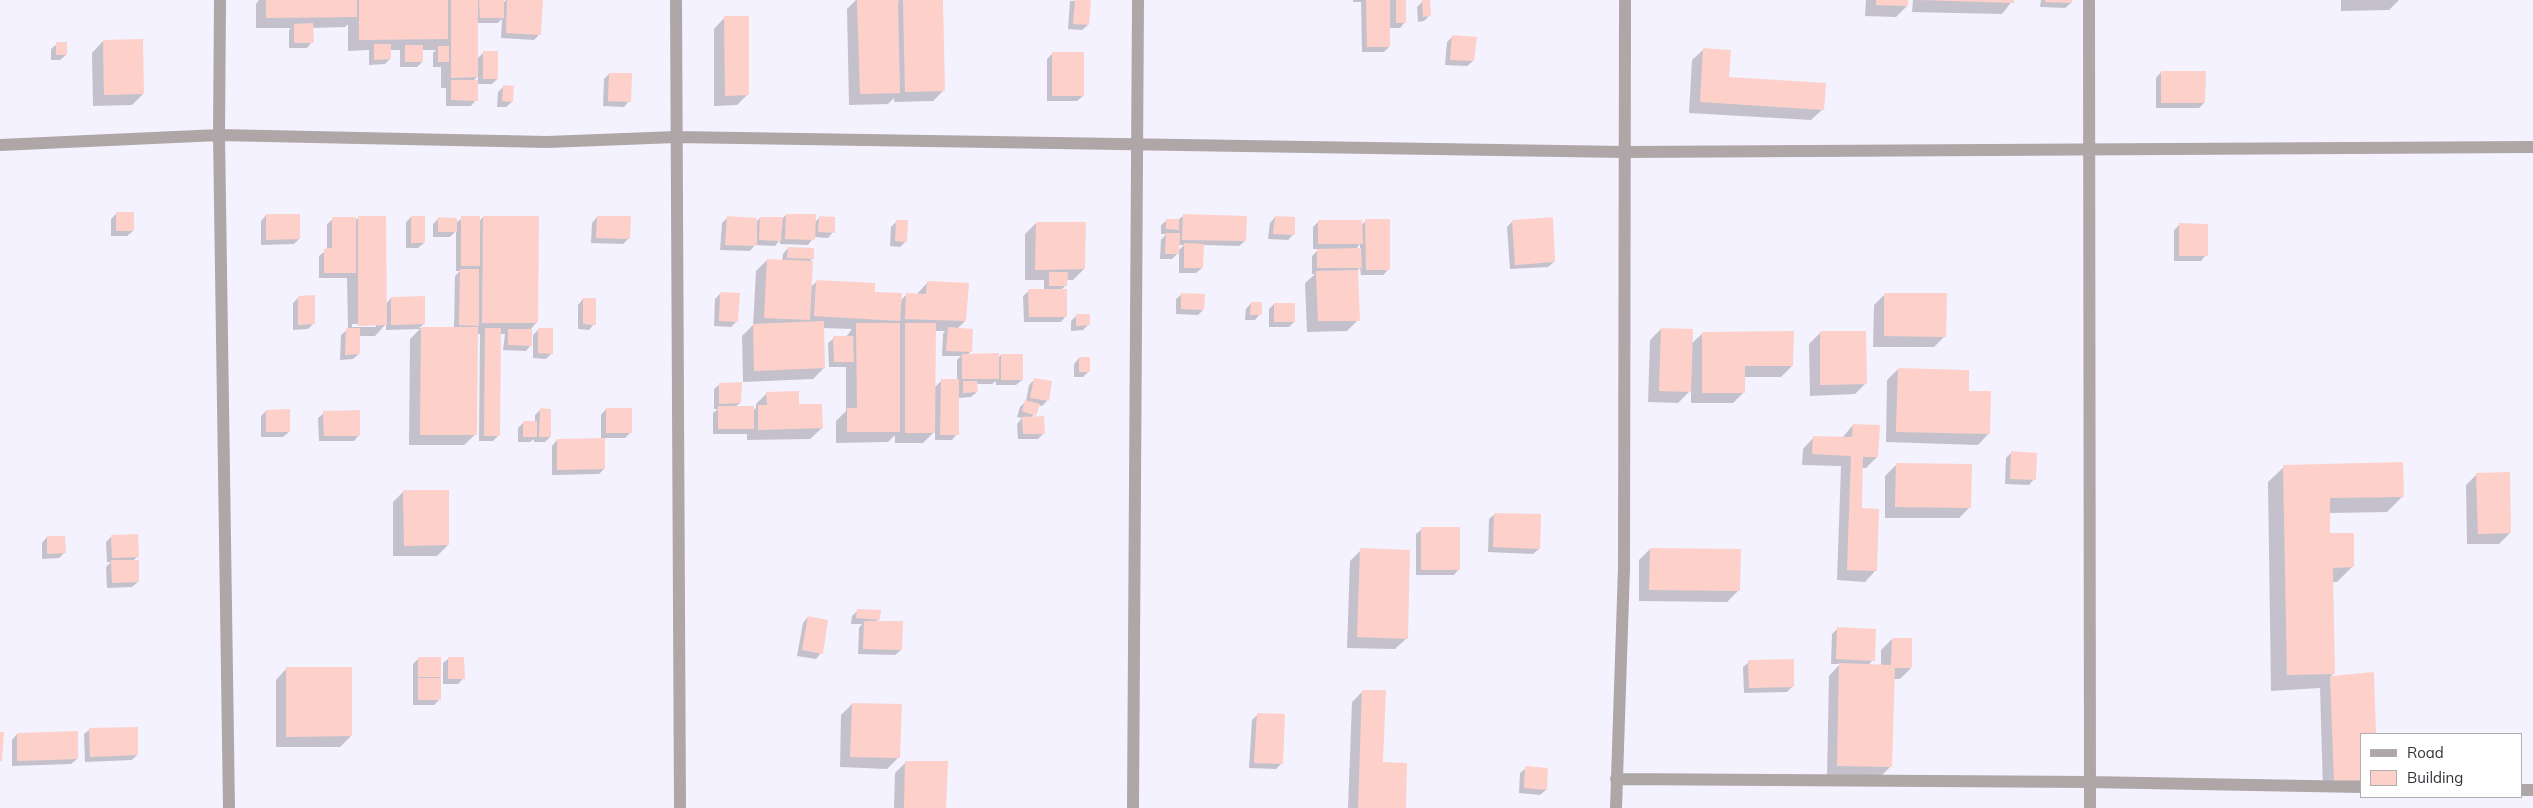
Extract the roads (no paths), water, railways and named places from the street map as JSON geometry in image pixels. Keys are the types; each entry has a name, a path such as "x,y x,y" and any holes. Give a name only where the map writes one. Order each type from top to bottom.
{"street":[{"path":"220,0 219,135 229,808"},
{"path":"676,0 680,808"},
{"path":"1133,808 1138,0"},
{"path":"1616,808 1624,568 1625,0"},
{"path":"2089,0 2090,808"},
{"path":"0,145 219,135 547,142 676,137 1624,152 2089,151 2533,147"},
{"path":"1616,779 2089,782 2360,787"}]}
